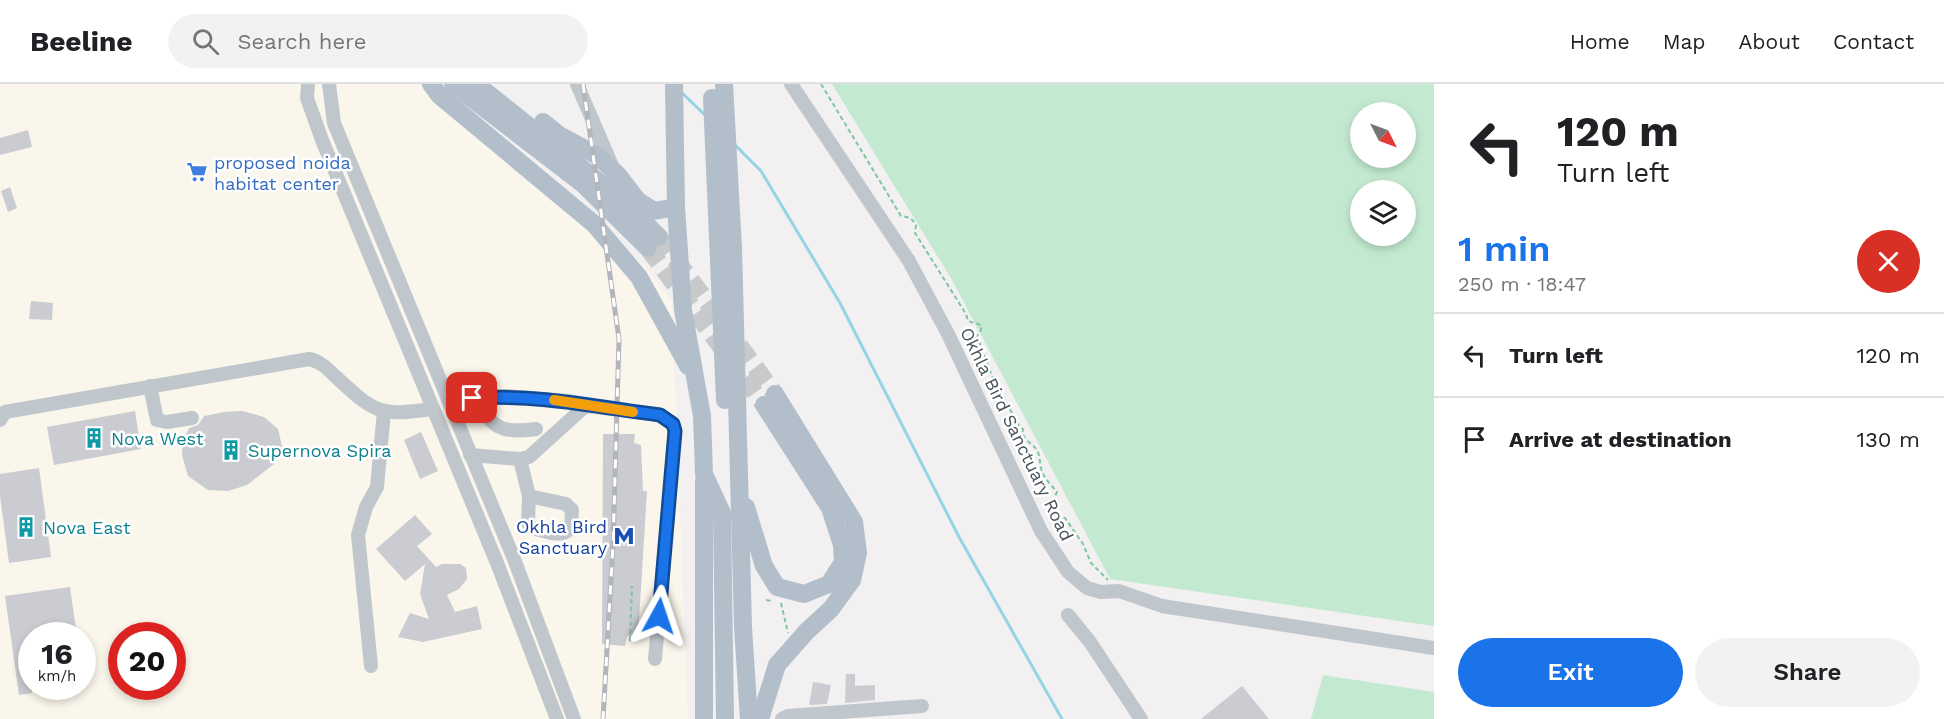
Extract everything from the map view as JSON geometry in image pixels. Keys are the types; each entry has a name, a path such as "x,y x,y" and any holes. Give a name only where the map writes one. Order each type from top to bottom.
{"main road":[{"path":"431,84 439,96 594,224 628,262 639,277 696,381"},
{"path":"453,84 583,184 653,243 618,197 476,84"},
{"path":"494,84 559,135 598,156 615,172 638,201 654,210 676,207"},
{"path":"674,84 676,207 683,310 702,416 704,719"},
{"path":"712,84 726,246"},
{"path":"724,84 726,429 738,452 743,627 749,719"},
{"path":"739,485 764,566 777,587 804,594 829,584 843,562 842,545 830,508 770,399 854,522 858,553 852,580 831,609 791,647 777,665 760,719"},
{"path":"704,474 722,513 725,719"}],"street":[{"path":"308,84 307,98 322,140 497,563 557,719"},
{"path":"329,84 334,123 514,559 573,719"},
{"path":"577,84 615,172"},
{"name":"Okhla Bird Sanctuary Road","path":"792,84 909,261 948,334 1041,531 1068,572 1087,588 1101,592 1119,591 1162,606 1434,648"},
{"path":"0,420 5,412 309,359 326,368 370,406 398,413 433,409"},
{"path":"150,386 157,420 167,423 192,418"},
{"path":"448,400 506,396 569,401 660,415 673,424 675,431 655,659"},
{"path":"472,398 497,427 513,432 536,429"},
{"path":"470,455 520,459 529,457 582,409 593,406"},
{"path":"370,666 358,535 366,507 377,487 384,411"},
{"path":"520,459 530,496"},
{"path":"1068,615 1090,642 1141,719"},
{"path":"783,719 788,716 922,706"}],"path":[{"path":"820,84 901,216 911,217 914,220 915,233 966,314 968,321 981,325 977,336 992,376 1019,426 1023,429 1022,434 1025,440 1038,452 1043,474 1057,492 1049,508 1051,513 1065,518 1083,544 1091,563 1119,591"},
{"path":"630,641 632,586"},
{"path":"766,600 780,602 791,647"}],"shaded area":[{"path":"0,84 426,84 643,264 672,301 688,719 0,719"}],"green space":[{"path":"832,84 1434,84 1434,626 1110,579 952,280"},
{"path":"1323,675 1434,692 1434,719 1311,719"}],"building":[{"path":"28,130 32,147 0,155 0,138"},
{"path":"10,187 17,208 8,212 1,191"},
{"path":"31,301 53,303 52,320 29,319"},
{"name":"Nova West","path":"135,411 141,449 54,465 47,427"},
{"name":"Supernova Spira","path":"242,411 264,417 278,429 282,446 279,457 274,464 247,485 228,491 208,490 188,476 182,455 183,440 189,428 198,425 204,416"},
{"path":"421,432 438,471 420,479 404,440"},
{"name":"Okhla Bird Sanctuary","path":"603,434 635,434 634,443 641,445 643,491 647,491 638,637 627,636 625,646 602,644"},
{"name":"Nova East","path":"39,468 51,557 9,563 0,496 0,474"},
{"path":"415,515 432,534 417,546 436,567 442,564 460,564 466,568 467,579 459,589 447,595 455,612 477,606 482,629 423,642 398,637 410,613 429,619 420,594 425,564 405,581 376,549"},
{"path":"70,587 75,622 18,622 18,688 5,596"},
{"path":"846,674 855,674 855,686 875,685 875,700 845,703"},
{"path":"813,682 831,685 827,704 809,705"},
{"path":"1242,686 1269,719 1201,719"}],"waterway":[{"path":"680,91 706,116"},
{"path":"734,144 761,171 840,303 959,537 1062,719"}],"tunnel":[{"path":"659,237 775,394"},
{"path":"648,248 764,405"}],"railway":[{"path":"583,84 619,339 613,545 603,719"}],"slow traffic":[{"path":"554,400 633,412"}],"place":[{"name":"proposed noida habitat center","path":"197,172"},
{"name":"Nova West","path":"94,438"},
{"name":"Supernova Spira","path":"231,450"},
{"name":"Nova East","path":"26,527"},
{"name":"Okhla Bird Sanctuary","path":"624,536"}],"route":[{"path":"472,398 506,396 569,401 660,415 673,424 675,431 659,616"}]}
